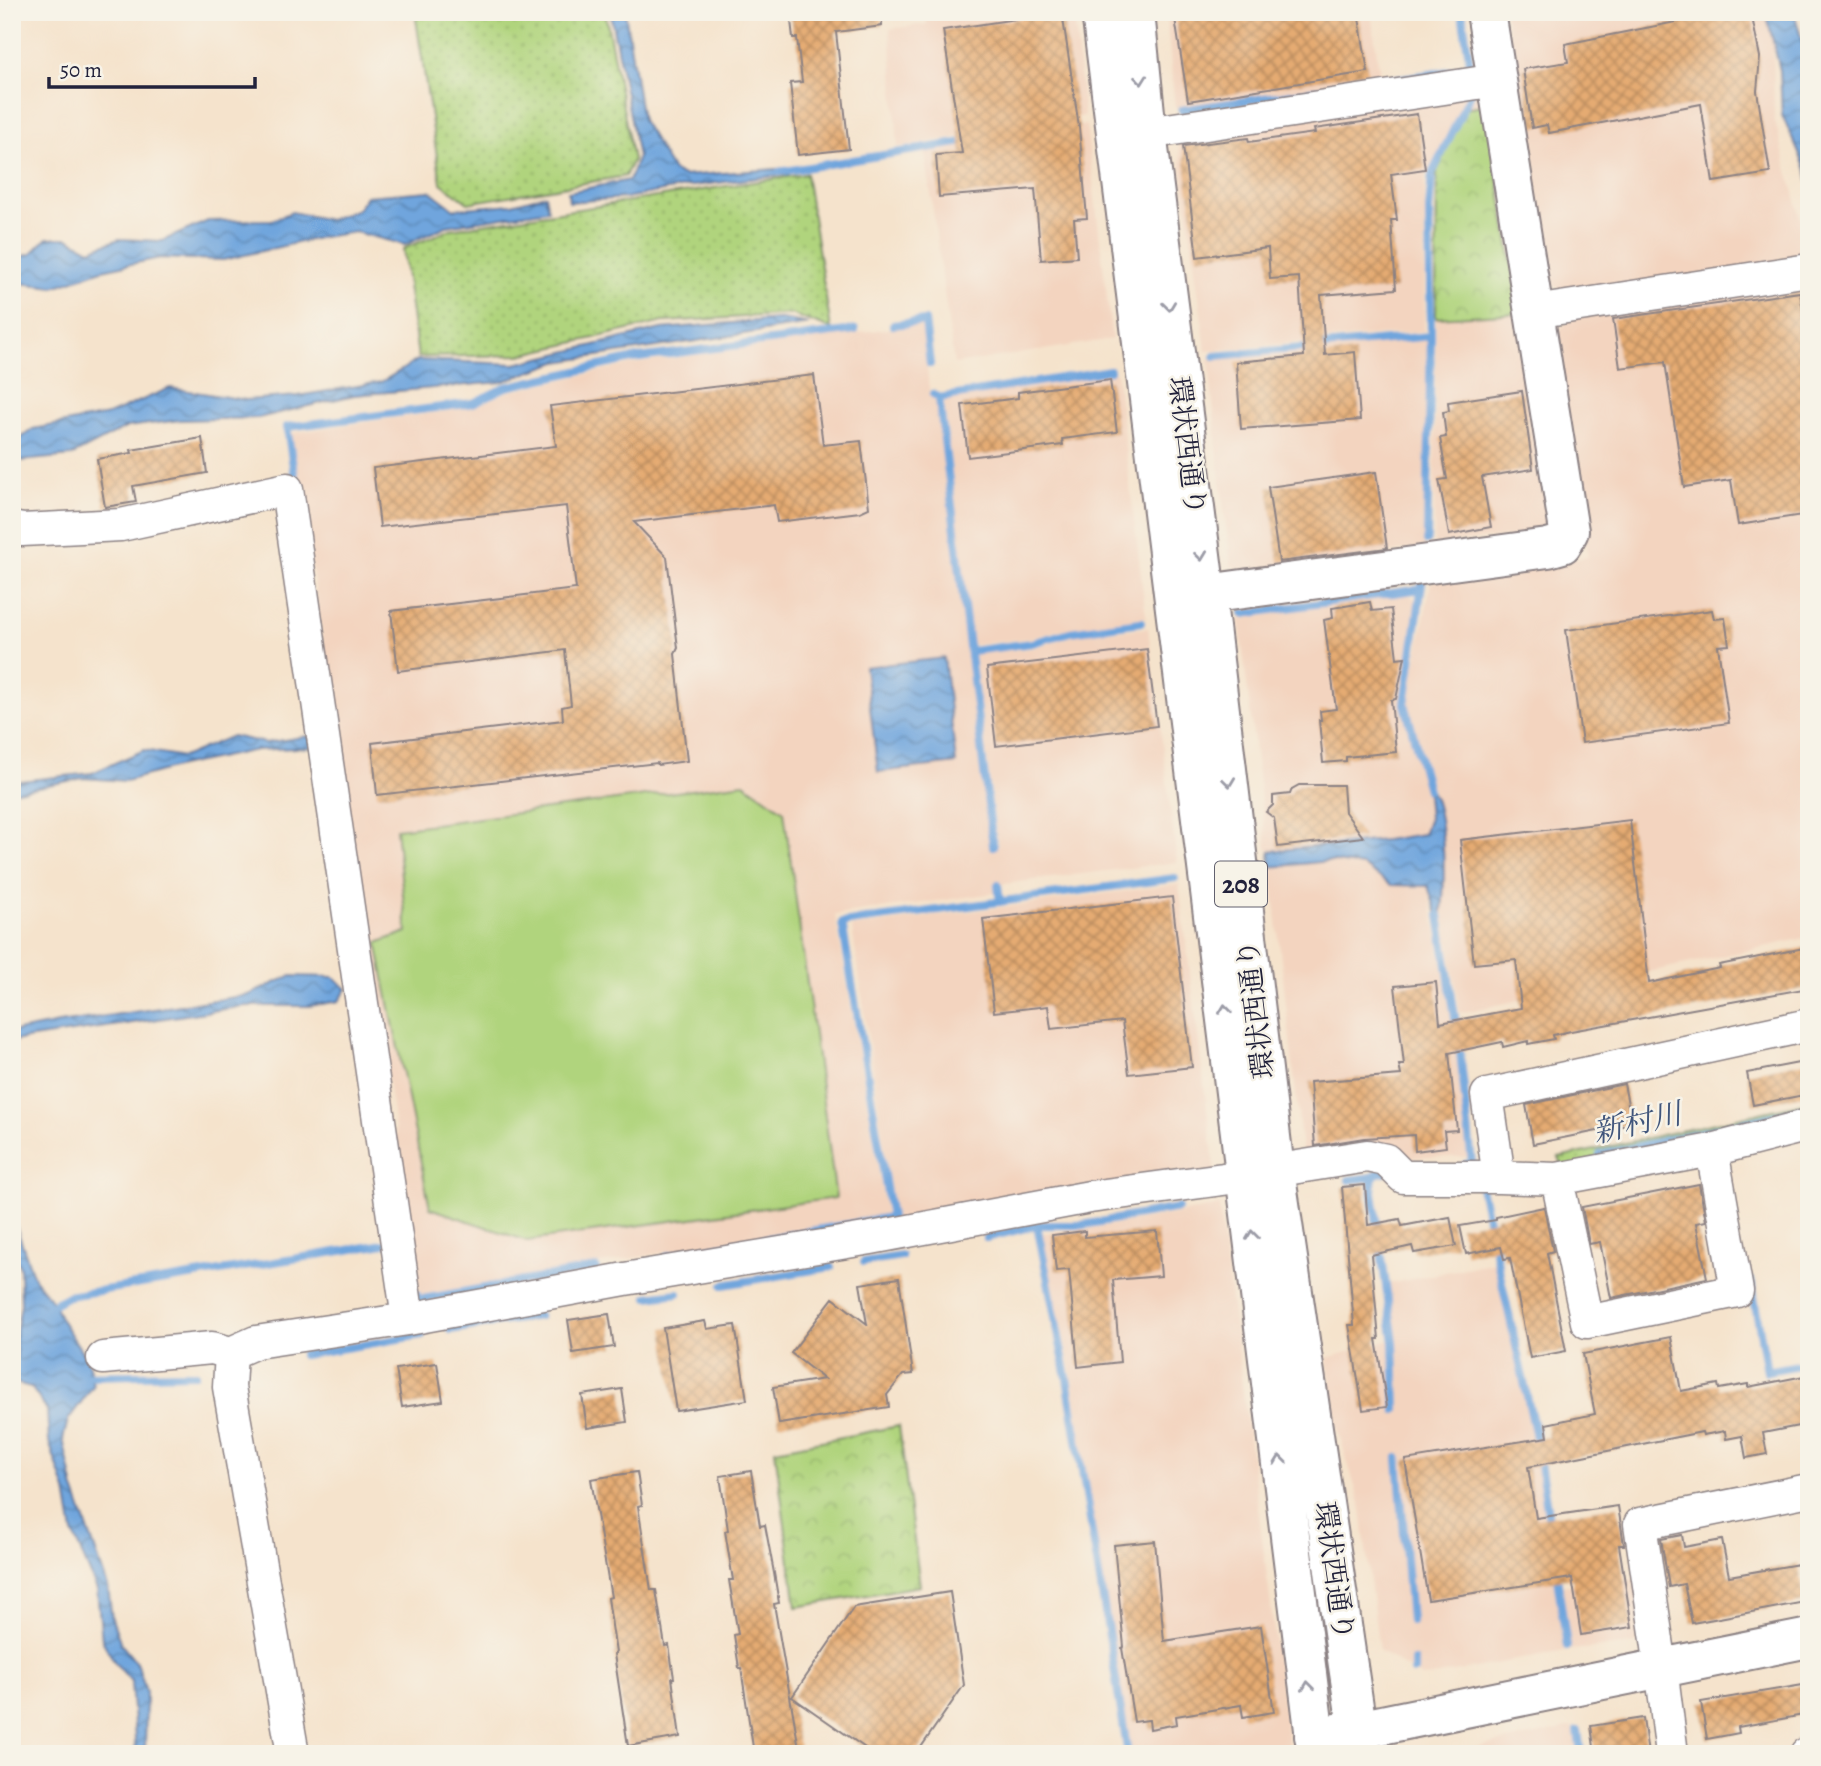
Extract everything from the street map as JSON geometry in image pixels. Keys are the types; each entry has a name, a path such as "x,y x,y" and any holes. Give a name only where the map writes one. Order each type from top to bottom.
{"main road":[{"name":"環状西通り","path":"1101,12 1205,841 1359,1742"},
{"name":"環状西通り","path":"1135,12 1147,133 1206,594 1316,1745"},
{"path":"1206,594 1548,548 1562,544 1569,531 1534,312 1481,82 1486,12"},
{"path":"1316,1745 1359,1742 1661,1667 1809,1638"}],"street":[{"path":"1147,133 1481,82"},
{"path":"1534,312 1809,270"},
{"path":"12,528 22,530 121,525 287,489 408,1319"},
{"path":"1489,1171 1487,1095 1809,1025"},
{"path":"103,1358 212,1348 231,1353 256,1342 408,1319 1090,1197 1367,1156 1394,1169 1489,1171 1558,1179 1712,1150 1809,1125"},
{"path":"1558,1179 1587,1322 1737,1291 1712,1150"},
{"path":"231,1353 229,1387 293,1754"},
{"path":"1672,1754 1640,1524 1809,1490"}],"shaded area":[{"path":"925,12 1074,12 1084,116 898,147 890,29 927,24"},
{"path":"1166,12 1371,12 1380,77 1175,108"},
{"path":"1505,12 1766,12 1773,37 1774,118 1809,250 1809,259 1568,295 1548,281"},
{"path":"1479,71 1486,104 1466,108 1425,177 1424,331 1206,351 1175,118"},
{"path":"1086,125 1112,339 954,364 925,151"},
{"path":"1809,283 1809,937 1460,1013 1443,911 1443,846 1436,801 1408,703 1431,582 1588,557 1556,334 1571,318"},
{"path":"1520,313 1550,515 1546,526 1528,535 1434,544 1436,318"},
{"path":"922,324 930,396 937,403 990,848 998,846 974,654 1033,648 1079,634 1148,628 1177,862 996,885 995,893 835,915 886,1214 420,1295 292,433 474,407 507,392 633,364"},
{"path":"1427,339 1424,547 1246,575 1231,565 1209,359"},
{"path":"1116,372 1146,617 1059,630 1032,638 971,645 944,399"},
{"path":"1408,594 1416,600 1401,703 1426,789 1429,818 1423,834 1270,851 1267,848 1239,619"},
{"path":"1329,861 1363,866 1391,885 1428,886 1450,1011 1469,1157 1303,1158 1271,867"},
{"path":"1179,884 1215,1173 895,1220 852,927"},
{"path":"1219,1206 1290,1754 1130,1754 1071,1371 1041,1233 1088,1229"},
{"path":"1495,1262 1533,1435 1564,1651 1422,1678 1379,1650 1360,1503 1336,1423 1327,1358 1391,1340 1388,1284"},
{"path":"1637,1579 1645,1643 1571,1650 1561,1586"},
{"path":"1573,1727 1577,1754 1449,1754 1450,1753"}],"green space":[{"path":"415,12 605,12 633,160 625,176 468,203 441,183"},
{"path":"1486,104 1520,313 1436,318 1437,171 1466,108"},
{"path":"806,174 831,329 791,314 663,322 520,355 418,357 403,249 451,229"},
{"path":"744,783 784,811 836,1198 527,1241 430,1208 377,943 407,932 396,829"},
{"path":"1809,1102 1809,1114 1564,1170 1559,1158"},
{"path":"899,1426 920,1586 796,1607 775,1450"}],"water":[{"path":"610,12 625,12 642,120 673,171 683,176 789,168 789,174 684,187 625,198 569,202 568,192 629,180 638,157"},
{"path":"1766,12 1794,12 1809,66 1809,184 1807,171 1782,115 1780,70"},
{"path":"430,191 454,209 512,204 545,195 548,210 446,226 405,245 355,232 223,260 160,258 102,270 54,287 12,282 12,259 31,254 47,238 68,238 90,250 119,239 162,241 208,221 272,220 292,212 329,220 358,209 366,196"},
{"path":"780,319 809,324 557,362 501,382 354,395 258,418 180,420 127,427 71,456 12,461 12,445 33,429 108,415 170,388 246,400 298,396 381,382 418,360 515,364 661,329"},
{"path":"944,658 956,763 878,772 865,667"},
{"path":"232,736 265,743 308,736 314,747 256,750 126,781 83,778 12,792 12,782 92,773 144,750 183,757"},
{"path":"1426,782 1436,802 1443,845 1444,879 1440,923 1428,886 1391,885 1363,866 1329,861 1271,867 1270,851 1423,834 1429,818"},
{"path":"290,976 334,977 347,989 339,1001 309,1006 245,1006 12,1041 12,1032 249,995"},
{"path":"12,1215 34,1278 54,1304 88,1361 93,1386 68,1420 63,1439 74,1489 108,1587 112,1619 121,1644 138,1665 146,1692 145,1754 136,1754 131,1681 115,1663 102,1640 97,1590 73,1533 66,1491 49,1442 47,1410 31,1387 12,1382 12,1360 17,1356 15,1338 21,1305 20,1268 12,1246"}],"building":[{"path":"790,12 882,12 882,26 836,32 849,149 798,155 790,83 802,82 797,38 793,38"},
{"path":"1062,12 1079,127 1087,218 1074,219 1077,257 1041,260 1035,189 939,197 936,155 962,153 943,30"},
{"path":"1174,12 1358,12 1368,72 1188,101"},
{"path":"1726,12 1751,12 1760,57 1757,91 1770,173 1713,182 1701,104 1549,133 1547,125 1532,128 1523,69 1568,62 1565,44"},
{"path":"1417,114 1425,169 1391,174 1397,220 1391,220 1396,289 1321,295 1325,355 1355,352 1360,420 1241,429 1236,362 1304,356 1299,277 1270,279 1268,248 1197,257 1183,146 1248,138 1249,142 1315,133 1314,129"},
{"path":"1800,292 1809,347 1809,514 1738,525 1731,480 1684,487 1665,362 1620,368 1613,319"},
{"path":"814,375 823,445 861,441 869,508 860,512 777,522 774,505 634,522 667,557 687,761 377,795 372,743 563,720 562,707 571,705 565,650 398,671 391,611 576,589 566,506 380,527 373,468 556,446 550,406"},
{"path":"1110,380 1117,432 1062,439 1063,445 968,457 962,405 1018,398 1018,392"},
{"path":"1522,391 1533,469 1482,477 1491,527 1449,535 1439,480 1447,479 1440,438 1446,437 1443,412 1449,411 1448,402"},
{"path":"202,438 207,473 133,486 136,502 105,507 97,459 132,453 131,450"},
{"path":"1376,472 1387,548 1279,562 1268,487"},
{"path":"1370,602 1372,611 1391,609 1397,658 1405,657 1396,699 1391,700 1396,752 1346,757 1346,761 1323,763 1320,711 1336,709 1324,620 1333,618 1332,608"},
{"path":"1712,610 1714,619 1725,618 1729,645 1718,646 1729,723 1582,743 1566,630"},
{"path":"1147,649 1157,726 996,746 987,668"},
{"path":"1299,785 1343,785 1345,812 1363,837 1278,847 1274,818 1266,812 1273,805 1273,796 1290,794 1292,789"},
{"path":"1630,820 1649,983 1720,968 1719,965 1809,947 1809,988 1571,1031 1553,1035 1554,1039 1528,1044 1528,1041 1503,1047 1502,1042 1449,1053 1457,1130 1444,1131 1446,1147 1415,1151 1414,1135 1364,1138 1315,1146 1310,1082 1401,1075 1399,1065 1404,1065 1395,986 1436,982 1440,1023 1521,1008 1516,960 1474,964 1460,840"},
{"path":"1172,897 1192,1067 1129,1074 1122,1021 1051,1029 1048,1006 994,1012 983,919"},
{"path":"1809,1061 1809,1094 1753,1105 1747,1073"},
{"path":"1624,1084 1632,1124 1533,1144 1526,1105"},
{"path":"1699,1184 1706,1221 1696,1223 1707,1278 1611,1298 1600,1242 1589,1244 1582,1207"},
{"path":"1365,1185 1368,1225 1400,1219 1402,1226 1450,1217 1456,1246 1414,1253 1412,1246 1371,1255 1379,1339 1376,1339 1387,1407 1363,1410 1349,1325 1354,1325 1342,1187"},
{"path":"1544,1207 1553,1251 1547,1253 1566,1351 1530,1358 1510,1258 1504,1259 1501,1247 1466,1254 1460,1226"},
{"path":"1085,1231 1085,1237 1157,1231 1161,1276 1113,1280 1120,1362 1078,1367 1069,1270 1056,1271 1052,1235"},
{"path":"899,1278 913,1374 903,1375 887,1395 889,1407 779,1424 773,1387 824,1379 791,1353 833,1298 867,1324 860,1284"},
{"path":"609,1314 614,1347 573,1353 568,1320"},
{"path":"705,1321 707,1329 735,1325 747,1400 676,1411 663,1328"},
{"path":"1671,1337 1681,1391 1718,1384 1719,1389 1748,1384 1748,1387 1809,1375 1809,1424 1763,1433 1767,1454 1746,1458 1742,1436 1726,1439 1725,1431 1703,1435 1702,1432 1528,1467 1536,1518 1618,1506 1624,1545 1619,1545 1632,1627 1581,1635 1572,1578 1428,1600 1405,1460 1548,1437 1546,1424 1595,1414 1583,1354"},
{"path":"437,1363 443,1401 402,1407 396,1369"},
{"path":"622,1389 627,1422 587,1428 582,1395"},
{"path":"751,1471 760,1526 765,1525 774,1573 779,1603 774,1604 800,1754 754,1754 739,1668 734,1635 738,1634 729,1580 733,1580 720,1476"},
{"path":"637,1472 642,1505 638,1506 651,1590 656,1590 665,1646 669,1645 680,1737 628,1746 614,1654 608,1598 611,1597 591,1479"},
{"path":"1682,1535 1684,1547 1722,1540 1729,1576 1799,1564 1805,1602 1692,1623 1684,1584 1669,1587 1661,1539"},
{"path":"1155,1541 1164,1641 1261,1626 1274,1712 1243,1717 1241,1705 1176,1716 1177,1724 1150,1729 1149,1720 1134,1722 1122,1648 1114,1545"},
{"path":"950,1592 964,1685 919,1750 874,1754 792,1697 854,1607"},
{"path":"1809,1684 1809,1714 1738,1727 1739,1733 1707,1739 1701,1702"},
{"path":"1643,1718 1648,1754 1595,1754 1591,1726"}],"waterway":[{"path":"1462,12 1472,78"},
{"path":"1182,110 1471,68"},
{"path":"1427,541 1431,336 1429,210 1432,174 1472,91"},
{"path":"779,172 970,141"},
{"path":"893,325 925,321 930,364"},
{"path":"296,486 287,427 473,403 506,387 631,359 855,330"},
{"path":"1215,356 1431,336"},
{"path":"933,394 939,398 1110,370"},
{"path":"939,398 993,846"},
{"path":"1422,584 1405,704 1428,790"},
{"path":"1243,614 1421,589"},
{"path":"971,651 1032,643 1070,632 1141,622"},
{"path":"668,1256 891,1217 842,923 1175,878"},
{"path":"998,885 1000,902"},
{"path":"1439,915 1457,1030"},
{"path":"1459,1043 1472,1163 1466,1164"},
{"name":"新村川","path":"1600,1155 1809,1108"},
{"path":"1378,1231 1372,1185 1373,1177 1384,1172"},
{"path":"1349,1180 1373,1177"},
{"path":"1480,1183 1535,1432 1550,1527"},
{"path":"1128,1754 1067,1378 1037,1225 1083,1225 1178,1208"},
{"path":"986,1238 1037,1225"},
{"path":"45,1309 68,1296 384,1244"},
{"path":"1380,1244 1394,1342 1396,1410"},
{"path":"864,1262 901,1256"},
{"path":"723,1285 831,1267"},
{"path":"417,1295 417,1300 596,1268"},
{"path":"1751,1281 1767,1371 1809,1363"},
{"path":"648,1297 678,1293"},
{"path":"450,1330 539,1316"},
{"path":"303,1355 422,1335"},
{"path":"83,1376 195,1374"},
{"path":"1398,1458 1411,1621"},
{"path":"1556,1570 1567,1646"},
{"path":"1414,1661 1414,1671"},
{"path":"1578,1731 1581,1754"}]}
